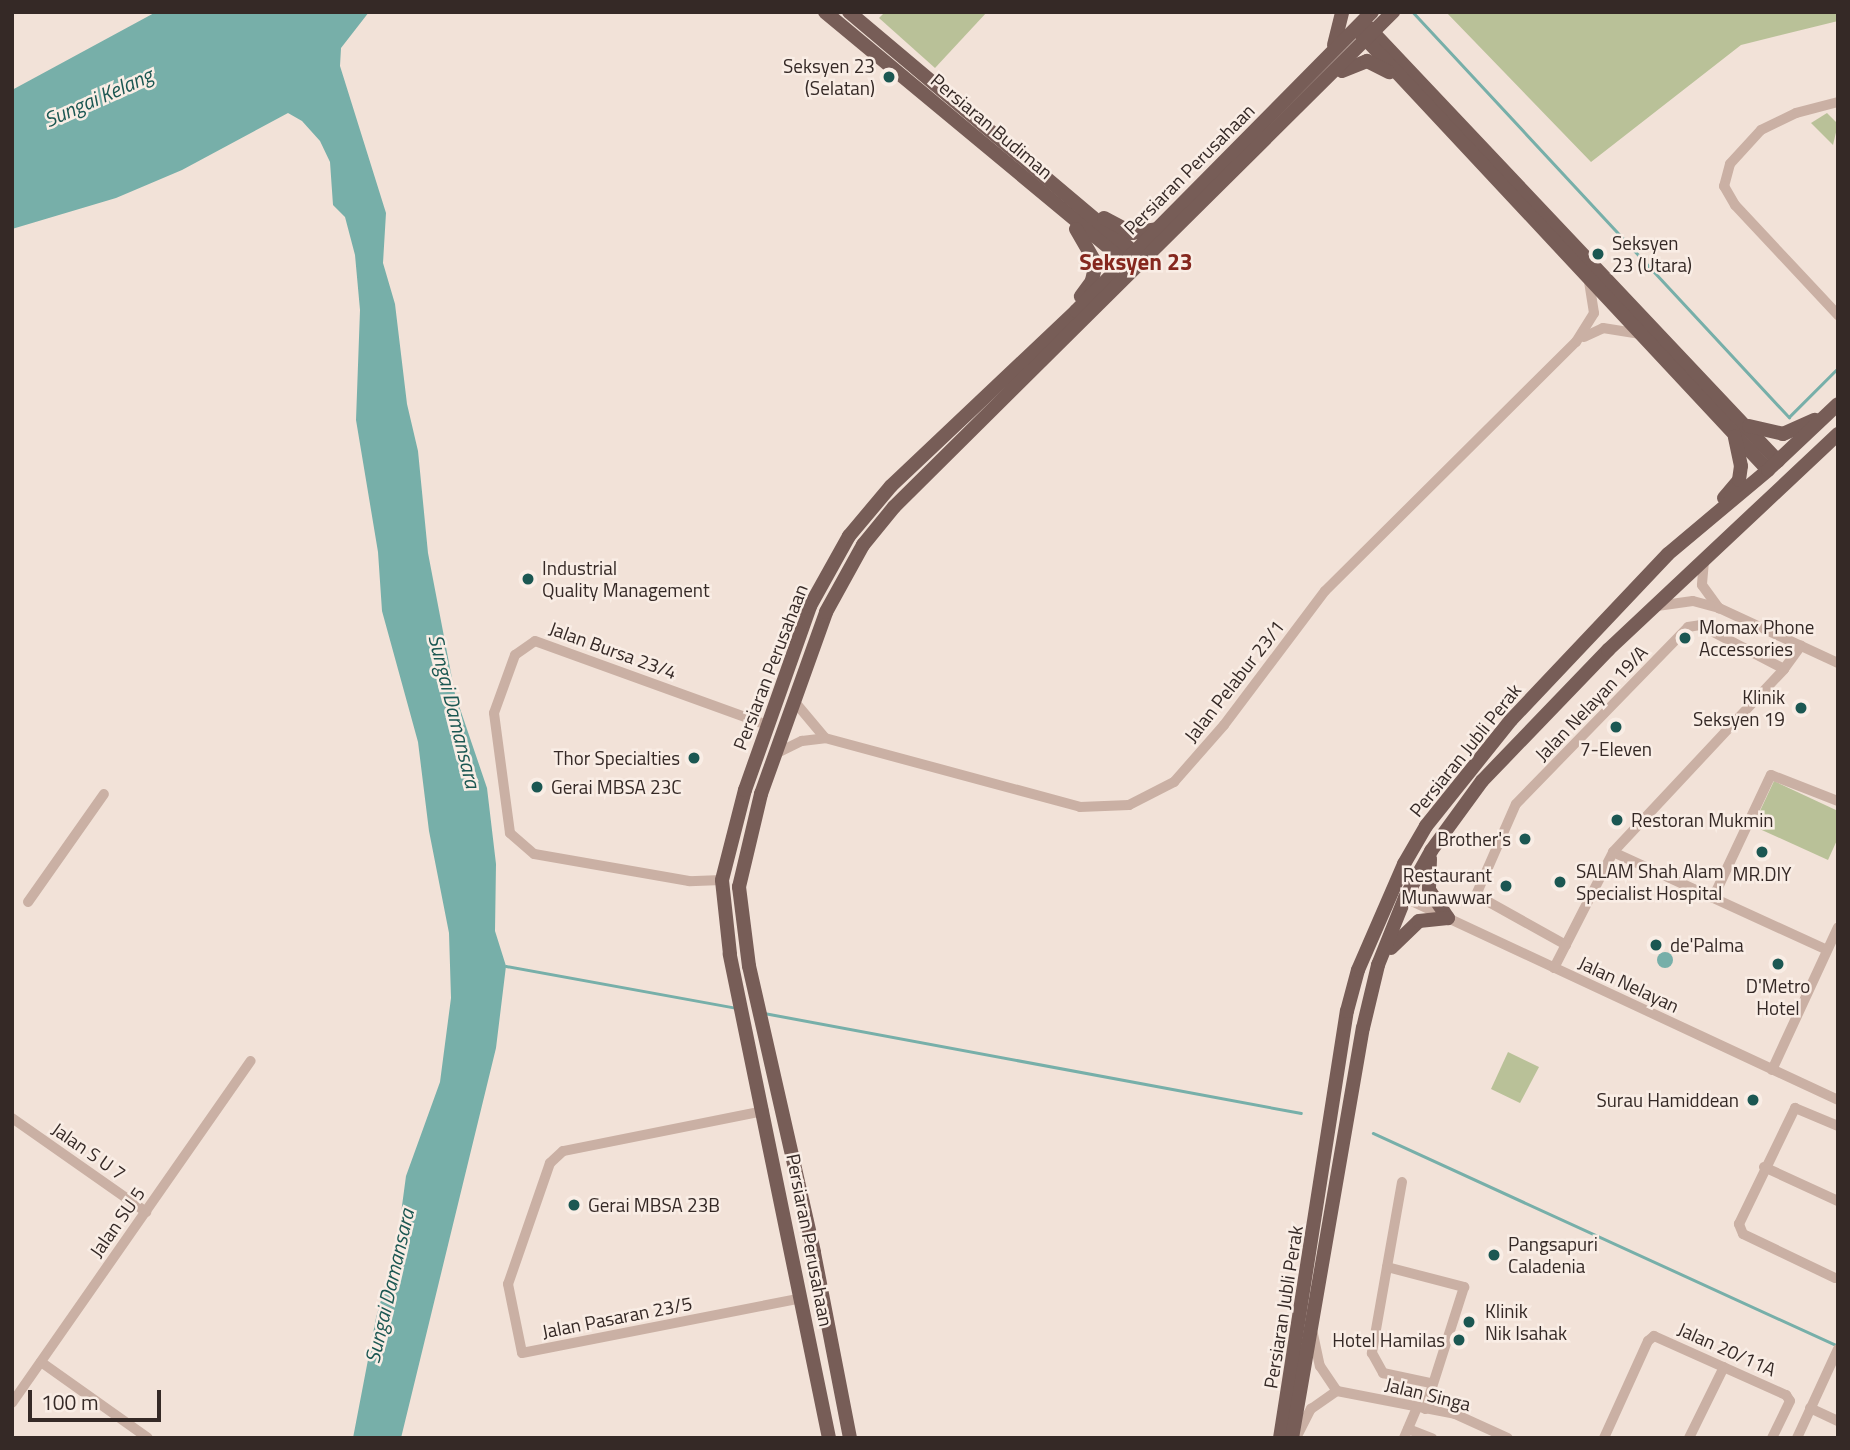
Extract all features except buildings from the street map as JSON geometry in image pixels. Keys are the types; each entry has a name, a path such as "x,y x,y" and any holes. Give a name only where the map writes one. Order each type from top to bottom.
{"main road":[{"name":"Persiaran Budiman","path":"824,12 1060,208 1134,261"},
{"name":"Persiaran Budiman","path":"849,12 1073,199 1134,261"},
{"path":"1331,52 1342,25 1342,12"},
{"path":"1393,12 1388,32 1405,74"},
{"name":"Persiaran Perusahaan","path":"850,1438 757,1000 739,887 747,842 775,754 826,612 863,545 894,507 1134,261 1297,108 1393,12"},
{"name":"Persiaran Perusahaan","path":"829,1438 740,999 722,880 730,839 810,606 849,536 913,463 1076,310 1134,261 1157,229 1363,20 1370,36 1405,74 1776,468"},
{"path":"1297,108 1361,61 1405,74"},
{"name":"Persiaran Perusahaan","path":"1405,74 1589,280 1640,334 1736,426"},
{"path":"1073,199 1132,233 1157,229"},
{"path":"1060,208 1092,248 1096,263 1076,310"},
{"path":"1702,522 1738,480 1740,449 1736,426 1783,435 1834,408"},
{"name":"Persiaran Jubli Perak","path":"1280,1438 1347,1011 1381,912 1426,826 1466,772 1511,720 1702,522 1776,468 1834,408"},
{"name":"Persiaran Jubli Perak","path":"1294,1438 1363,1028 1378,965 1405,898 1431,851 1482,781 1651,607 1838,434"},
{"path":"1774,493 1776,468 1806,464"},
{"path":"1378,965 1412,925 1448,918 1429,890 1431,851"},
{"path":"1381,912 1392,901 1405,898"}],"street":[{"path":"1838,102 1796,113 1761,130 1730,164 1724,186 1735,205 1838,315"},
{"name":"Jalan Pelabur 23/1","path":"775,754 802,741 825,738 1080,807 1129,805 1174,782 1196,759 1332,583 1576,342 1594,313 1589,280"},
{"name":"Jalan Pelabur 23/1","path":"1576,342 1603,328 1640,334"},
{"path":"1708,552 1701,569 1702,585 1719,608"},
{"path":"1651,607 1693,601 1719,608 1838,663"},
{"name":"Jalan Nelayan 19/A","path":"1566,944 1479,900 1476,889 1516,804 1688,627 1700,625 1784,669"},
{"name":"Jalan Bursa 23/4","path":"722,880 690,881 534,854 510,833 494,713 516,655 535,641 767,725"},
{"path":"1554,968 1613,852 1784,669 1801,646"},
{"path":"794,701 825,738"},
{"path":"1713,898 1771,775 1838,802"},
{"path":"28,902 104,794"},
{"path":"1613,852 1828,950"},
{"name":"Jalan Nelayan","path":"1405,898 1838,1100"},
{"path":"1772,1070 1838,927"},
{"name":"Jalan SU 5","path":"12,1403 251,1062"},
{"path":"1835,1278 1743,1234 1739,1224 1791,1113 1801,1108 1838,1126"},
{"name":"Jalan Pasaran 23/5","path":"764,1111 563,1151 550,1163 508,1284 522,1353 802,1297"},
{"name":"Jalan S U 7","path":"12,1118 146,1212"},
{"path":"1764,1167 1838,1201"},
{"path":"1402,1182 1374,1361 1382,1373 1431,1382"},
{"path":"1387,1267 1464,1287 1421,1408 1406,1433 1432,1438"},
{"path":"1294,1438 1311,1409 1337,1391 1320,1366 1313,1331"},
{"name":"Jalan 20/11A","path":"1604,1438 1648,1340 1654,1336 1724,1367 1790,1401 1772,1438"},
{"path":"1797,1438 1835,1354"},
{"path":"41,1362 148,1438"},
{"path":"1689,1438 1724,1367"},
{"name":"Jalan Singa","path":"1337,1391 1455,1414 1508,1438"},
{"path":"1811,1408 1838,1421"}],"green space":[{"path":"885,12 987,12 935,68 879,18"},
{"path":"1446,12 1838,12 1838,21 1741,45 1591,162"},
{"path":"1827,113 1838,124 1833,145 1811,123"},
{"path":"1774,781 1838,811 1838,838 1828,860 1753,826"},
{"path":"1508,1052 1539,1067 1520,1103 1491,1089"}],"water":[{"path":"156,12 369,12 341,48 340,66 386,213 383,263 395,304 407,404 418,451 428,553 455,694 487,788 496,864 495,931 506,966 496,1048 401,1438 353,1438 376,1318 397,1243 406,1176 440,1082 451,998 449,933 429,831 418,742 382,611 378,552 356,420 360,310 355,255 345,217 333,205 330,162 320,141 302,121 288,113 182,170 116,198 12,229 12,90"},
{"path":"1662,952 1668,952 1673,960 1671,966 1662,968 1657,963 1657,957"}],"waterway":[{"path":"1413,12 1789,417 1838,368"},
{"path":"506,966 737,1008"},
{"path":"764,1013 1301,1113"},
{"path":"1373,1133 1838,1346"}],"place":[{"name":"Seksyen 23 (Selatan)","path":"889,77"},
{"name":"Seksyen 23 (Utara)","path":"1598,254"},
{"name":"Industrial Quality Management","path":"528,579"},
{"name":"Momax Phone Accessories","path":"1685,638"},
{"name":"Klinik Seksyen 19","path":"1801,708"},
{"name":"7-Eleven","path":"1616,727"},
{"name":"Thor Specialties","path":"694,758"},
{"name":"Gerai MBSA 23C","path":"537,787"},
{"name":"Restoran Mukmin","path":"1617,820"},
{"name":"Brother's","path":"1525,839"},
{"name":"MR.DIY","path":"1762,852"},
{"name":"SALAM Shah Alam Specialist Hospital","path":"1560,882"},
{"name":"Restaurant Munawwar","path":"1506,886"},
{"name":"de'Palma","path":"1656,945"},
{"name":"D'Metro Hotel","path":"1778,964"},
{"name":"Surau Hamiddean","path":"1753,1100"},
{"name":"Gerai MBSA 23B","path":"574,1205"},
{"name":"Pangsapuri Caladenia","path":"1494,1255"},
{"name":"Klinik Nik Isahak","path":"1469,1322"},
{"name":"Hotel Hamilas","path":"1459,1340"}],"district":[{"name":"Seksyen 23","path":"1136,262"}],"water label":[{"name":"Sungai Kelang","path":"98,97"},
{"name":"Sungai Damansara","path":"455,711"},
{"name":"Sungai Damansara","path":"389,1286"}]}
